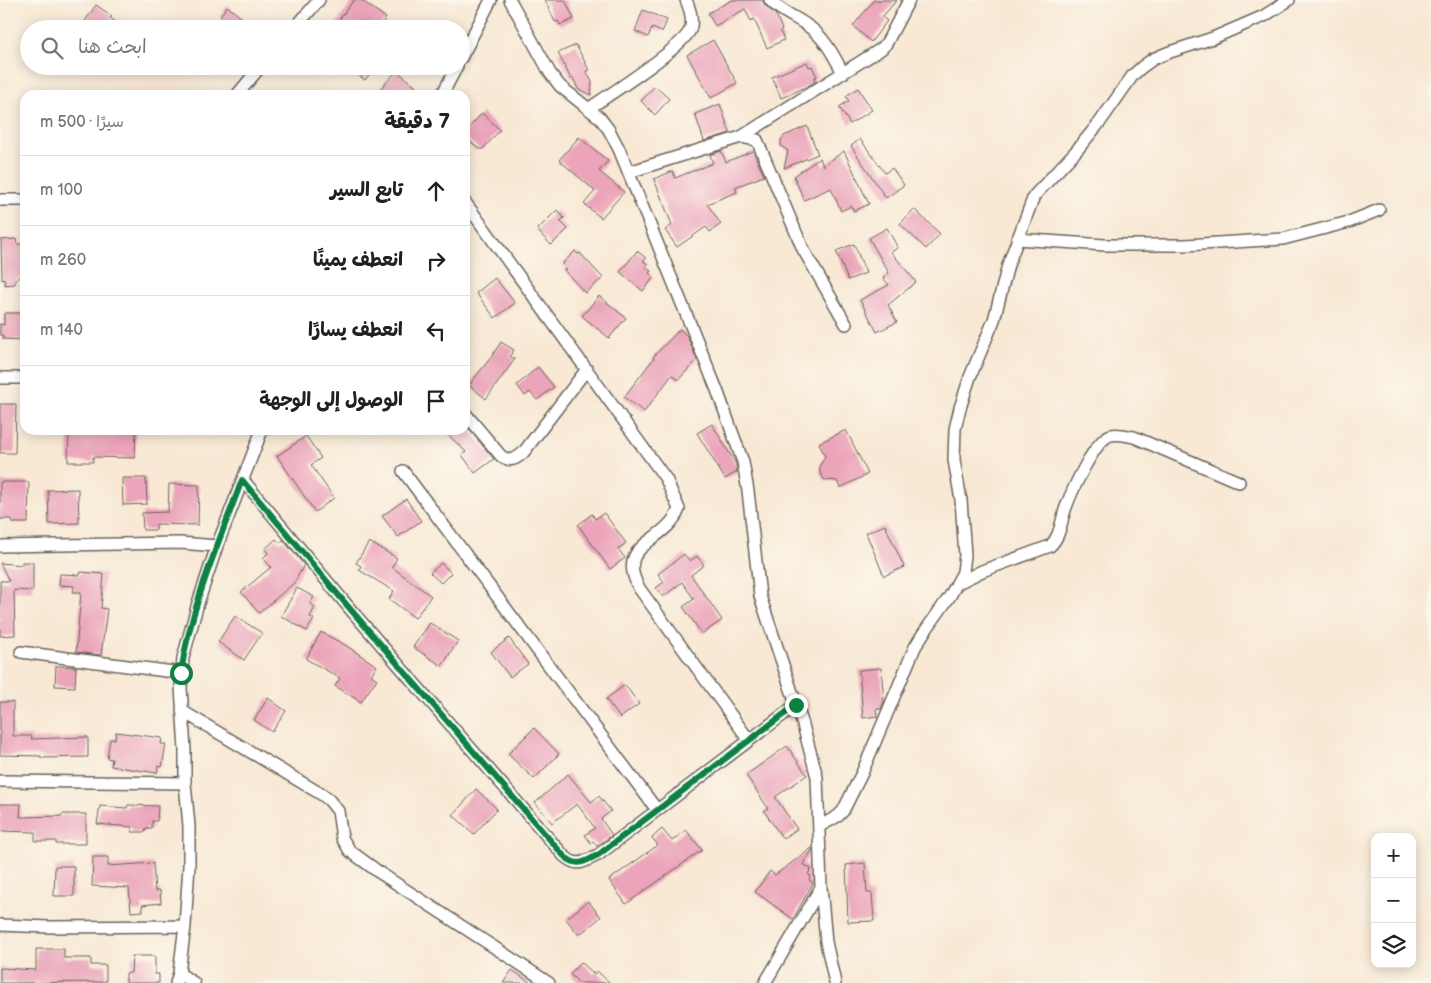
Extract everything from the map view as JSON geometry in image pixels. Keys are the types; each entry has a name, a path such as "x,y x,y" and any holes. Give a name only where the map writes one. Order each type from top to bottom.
{"street":[{"path":"301,20 318,0"},
{"path":"470,41 491,0"},
{"path":"510,0 550,73 560,86 600,118 609,130 629,172 717,390 743,462 760,596 804,725 817,778 821,887 826,942 835,983"},
{"path":"588,109 646,68 684,38 692,26 692,19 686,0"},
{"path":"770,0 782,11 808,25 820,36 832,52 843,73"},
{"path":"629,172 741,137 871,57 886,44 909,0"},
{"path":"820,826 843,811 862,773 915,647 922,634 950,596 963,572 965,555 961,500 954,460 955,429 970,377 994,320 1008,265 1034,196 1078,150 1133,75 1142,67 1153,59 1213,38 1264,16 1289,0"},
{"path":"241,90 254,75"},
{"path":"445,90 452,75"},
{"path":"741,137 757,140 803,249 846,324"},
{"path":"1,199 20,200"},
{"path":"470,209 666,479 679,509 672,521 636,552 631,567 632,576 749,740"},
{"path":"1017,239 1105,246 1283,239 1348,222 1379,210"},
{"path":"470,419 501,456 508,460 514,460 523,453 587,369"},
{"path":"0,378 20,378"},
{"path":"958,583 982,571 1050,546 1055,542 1066,506 1084,467 1100,443 1109,435 1120,434 1134,437 1239,482"},
{"path":"194,983 178,978 188,894 189,850 181,673 188,638 217,546 260,435"},
{"path":"403,471 657,810"},
{"path":"242,480 351,610 572,863 578,864 598,855 796,705"},
{"path":"0,546 180,543 217,546"},
{"path":"21,652 181,673"},
{"path":"182,711 321,794 338,811 342,838 350,851 380,873 549,983"},
{"path":"0,781 185,783"},
{"path":"765,983 821,887"},
{"path":"0,925 49,927 185,926"}],"building":[{"path":"354,0 361,0 386,18 385,20 339,20"},
{"path":"545,0 565,0 574,19 560,25 558,21 555,22"},
{"path":"732,0 763,0 765,5 776,15 784,40 767,48 754,19 751,21 745,9 715,26 708,13"},
{"path":"874,0 897,0 882,17 887,21 871,42 853,26"},
{"path":"96,5 112,16 110,18 113,20 86,20"},
{"path":"227,6 245,20 222,20 220,16"},
{"path":"643,10 667,20 662,32 652,28 648,37 635,31"},
{"path":"713,40 737,83 711,98 687,55"},
{"path":"576,45 589,70 586,71 592,82 591,95 578,89 558,53"},
{"path":"807,62 809,67 812,66 817,77 814,78 815,82 781,98 772,77"},
{"path":"358,75 369,75 365,80"},
{"path":"393,75 402,75 417,88 415,90 379,90"},
{"path":"655,86 669,99 655,115 641,101"},
{"path":"858,88 872,110 850,124 839,107 849,101 846,96"},
{"path":"720,104 730,133 704,141 695,114"},
{"path":"482,113 500,130 483,149 479,149 470,141 470,126"},
{"path":"807,126 818,154 784,168 788,151 781,146 781,140 784,136"},
{"path":"579,137 608,161 599,171 624,192 601,218 584,204 595,191 559,160"},
{"path":"860,139 885,173 892,168 904,185 886,198 851,146"},
{"path":"721,151 726,162 753,151 764,176 735,187 737,192 707,204 721,224 710,232 706,227 677,247 665,230 672,225 654,179 673,171 675,178 713,163 710,155"},
{"path":"844,151 869,204 854,211 851,206 841,211 831,188 804,200 794,176 820,158 823,166"},
{"path":"914,209 940,234 926,249 900,224"},
{"path":"557,210 564,218 560,221 568,229 551,245 537,230"},
{"path":"887,228 898,248 891,252 916,282 888,305 897,322 877,332 860,300 889,285 883,278 889,273 869,238"},
{"path":"16,239 17,244 20,244 20,277 15,279 15,284 5,285 5,279 2,280 1,240"},
{"path":"854,244 866,273 848,280 836,251"},
{"path":"575,251 578,254 580,253 603,278 585,293 564,270 566,268 562,264"},
{"path":"637,251 646,258 643,261 648,264 645,266 654,277 643,291 620,272"},
{"path":"495,278 515,303 495,318 476,293"},
{"path":"599,296 626,318 609,338 582,316"},
{"path":"20,313 20,340 3,339 3,335 0,335 0,324 4,325 4,314"},
{"path":"680,329 687,336 697,360 678,380 672,375 644,412 624,397 653,357"},
{"path":"501,342 514,350 510,356 515,359 486,399 470,386 470,384"},
{"path":"538,367 554,387 537,400 530,392 525,396 517,385"},
{"path":"0,404 16,404 15,453 0,453"},
{"path":"712,424 736,464 737,472 725,479 697,433"},
{"path":"846,430 868,474 840,488 837,481 825,480 820,473 820,465 825,457 819,443"},
{"path":"470,431 494,459 475,473 462,455 466,452 448,435 470,435"},
{"path":"69,435 136,435 135,458 93,457 93,462 68,462"},
{"path":"306,436 321,458 311,465 334,498 315,512 277,456"},
{"path":"122,478 146,478 147,504 123,505"},
{"path":"0,482 29,482 28,523 12,523 12,519 0,519"},
{"path":"169,484 199,485 198,525 156,524 156,530 143,530 142,513 168,512"},
{"path":"78,489 79,523 49,524 48,490"},
{"path":"406,499 421,521 398,537 382,516"},
{"path":"604,513 626,543 618,549 625,558 610,569 578,525 592,514 595,519"},
{"path":"885,525 904,567 884,576 866,533"},
{"path":"276,539 280,543 283,540 304,565 294,583 259,613 241,592 271,567 263,558 268,553 265,549"},
{"path":"369,542 397,558 392,567 431,596 415,618 389,599 394,591 359,570 361,566 356,563"},
{"path":"684,554 690,561 697,556 704,565 691,575 722,620 702,634 683,607 694,599 682,582 663,597 656,588 664,582 658,574"},
{"path":"22,562 33,562 33,591 14,590 15,635 0,636 0,581 9,581 0,563 22,565"},
{"path":"441,563 451,573 441,583 430,573"},
{"path":"81,572 104,574 101,608 107,609 101,655 76,652 81,592 73,592 74,586 59,585 60,574 80,575"},
{"path":"297,588 314,597 310,604 315,607 310,617 314,619 307,631 281,616"},
{"path":"235,616 262,633 244,660 218,642"},
{"path":"430,623 458,641 442,666 413,647"},
{"path":"321,632 377,666 371,675 377,679 361,702 335,686 340,678 306,659"},
{"path":"509,638 528,664 510,677 491,652"},
{"path":"56,666 76,667 75,687 55,686"},
{"path":"881,668 884,701 881,709 876,709 877,716 863,718 859,670"},
{"path":"625,685 639,704 620,718 606,699"},
{"path":"268,698 286,711 272,732 254,720"},
{"path":"0,702 13,702 13,736 32,736 31,739 88,737 88,757 41,758 41,756 0,755"},
{"path":"534,728 559,754 534,779 508,754"},
{"path":"116,732 162,738 161,744 166,744 162,767 158,766 157,773 111,766 112,759 107,758 110,739 115,739"},
{"path":"787,746 807,775 775,797 797,829 783,839 764,811 768,808 746,775"},
{"path":"568,774 591,802 599,796 611,811 601,819 612,835 597,846 593,841 591,843 585,835 595,828 577,804 552,823 535,803"},
{"path":"476,789 497,809 474,834 453,815"},
{"path":"0,804 21,804 20,817 86,814 86,844 56,844 56,841 35,841 35,832 0,831"},
{"path":"128,805 158,806 157,821 152,821 152,828 146,828 145,832 132,832 132,827 97,824 100,806 127,808"},
{"path":"662,829 672,841 686,830 702,850 626,904 609,880 658,845 652,838"},
{"path":"812,848 803,864 811,869 808,874 811,876 809,880 813,883 793,919 755,892 770,871 775,875"},
{"path":"93,857 108,857 108,866 153,863 155,891 160,890 161,903 142,905 143,911 131,912 129,888 92,886"},
{"path":"865,863 867,893 872,893 874,921 848,922 846,865"},
{"path":"55,866 74,866 74,896 54,896"},
{"path":"588,901 601,917 579,935 566,919"},
{"path":"36,949 64,949 64,958 91,958 91,965 106,965 106,982 0,983 0,968 36,970"},
{"path":"132,956 155,956 155,974 159,974 159,983 126,983 126,973 131,973"},
{"path":"581,962 594,974 597,971 610,983 579,983 570,974"},
{"path":"512,970 531,983 503,983"}],"route":[{"path":"181,673 183,658 198,603 242,480 351,610 572,863 578,864 598,855 796,705"}]}
